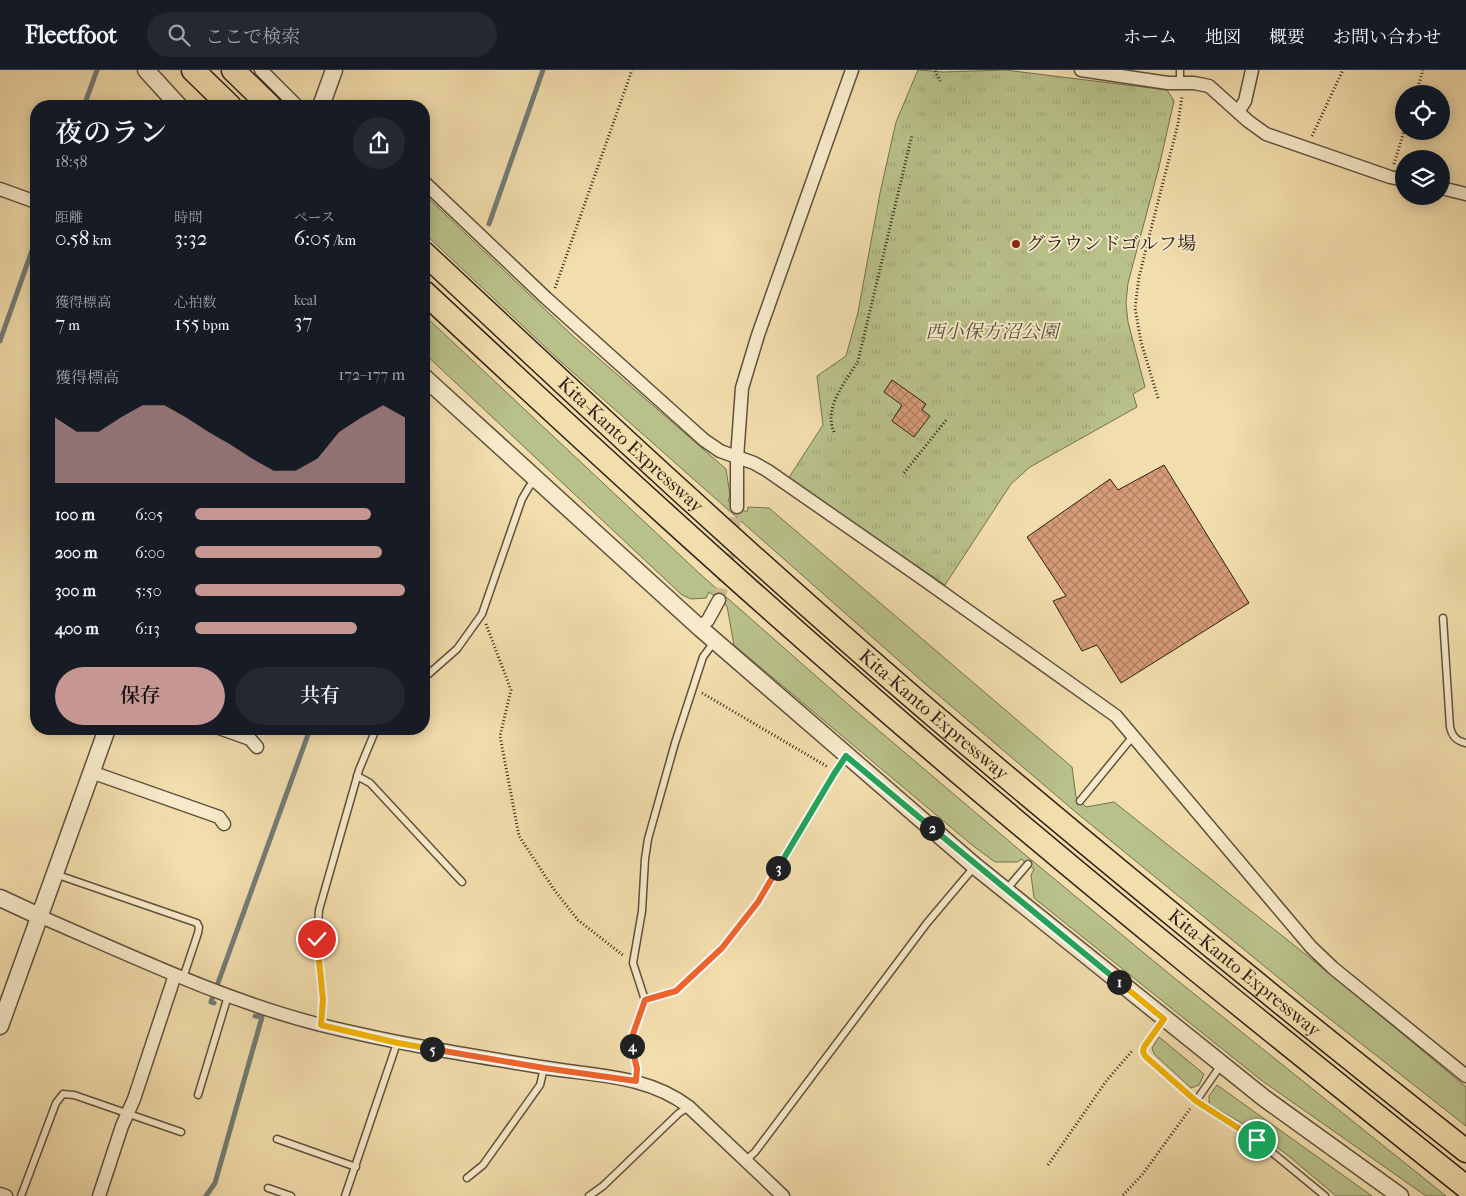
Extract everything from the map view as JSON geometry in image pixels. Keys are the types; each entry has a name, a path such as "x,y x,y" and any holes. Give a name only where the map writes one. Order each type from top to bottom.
{"highway":[{"path":"193,70 224,100"},
{"path":"233,70 264,100"},
{"name":"Kita-Kanto Expressway","path":"430,259 654,468 950,730 1265,992 1466,1151"},
{"name":"Kita-Kanto Expressway","path":"430,298 615,470 738,581 915,735 1175,953 1466,1187"}],"street":[{"path":"146,70 173,100"},
{"path":"262,70 291,100"},
{"path":"323,100 334,70"},
{"path":"736,506 742,388 852,70"},
{"path":"1081,70 1168,83 1194,83 1209,86 1266,134 1395,178"},
{"path":"1238,112 1245,101 1252,70"},
{"path":"430,188 546,298 704,440 720,452 754,463 768,471 1116,716 1311,947 1333,968 1466,1076"},
{"path":"0,189 30,200"},
{"path":"1450,190 1466,194"},
{"path":"430,382 700,628 975,866 1264,1098 1400,1196"},
{"path":"700,628 708,620 719,600"},
{"path":"0,1026 105,735"},
{"path":"239,735 250,739 257,747"},
{"path":"91,772 219,817 224,824"},
{"path":"0,898 179,976 271,1011 398,1043 544,1068 636,1081 671,1095 689,1107 783,1196"},
{"path":"100,1196 127,1114 179,976"},
{"path":"0,1194 6,1196"}],"lane":[{"path":"1180,70 1180,83"},
{"path":"430,673 457,649 482,614 522,499 528,487 536,479"},
{"path":"1444,618 1450,727 1452,736 1466,743"},
{"path":"636,1081 637,1069 632,1049 633,1034 645,1000 633,963 642,911 648,839 703,657 715,641"},
{"path":"321,1025 323,1000 317,939 319,910 357,776 374,735"},
{"path":"1080,801 1134,735"},
{"path":"645,1000 676,991 722,948 758,902 846,756"},
{"path":"357,776 370,783 462,882"},
{"path":"1006,891 1028,864"},
{"path":"745,1161 755,1152 927,923 975,866"},
{"path":"54,874 197,923 199,927 198,933 179,976"},
{"path":"198,1095 228,996"},
{"path":"1164,1019 1144,1047 1143,1052 1145,1056 1196,1101 1257,1140 1325,1196"},
{"path":"346,1196 398,1043"},
{"path":"1196,1101 1221,1064"},
{"path":"467,1178 482,1165 540,1085 544,1068"},
{"path":"21,1196 56,1103 63,1094 68,1094 181,1132"},
{"path":"589,1196 603,1186 679,1113 689,1107"},
{"path":"277,1138 356,1167"},
{"path":"268,1188 291,1196"}],"path":[{"path":"546,298 556,288 632,70"},
{"path":"1307,148 1343,70"},
{"path":"1419,85 1423,70"},
{"path":"935,71 940,81"},
{"path":"1158,398 1141,342 1135,308 1139,277 1178,124 1182,100 1180,83"},
{"path":"834,432 831,424 831,409 839,392 858,362 912,135"},
{"path":"1390,177 1401,140"},
{"path":"904,473 947,419"},
{"path":"482,614 511,690 500,736 519,836 555,891 578,920 633,963"},
{"path":"693,688 821,764 836,770"},
{"path":"1048,1165 1107,1080 1133,1050 1144,1047"},
{"path":"1123,1196 1142,1175 1196,1101"}],"green space":[{"name":"西小保方沼公園","path":"918,70 943,72 1005,70 1167,90 1174,101 1159,167 1128,283 1126,303 1128,322 1145,387 1133,394 1137,407 1030,467 1011,484 945,585 788,479 823,425 817,376 846,356 858,312 880,193 896,122"},
{"path":"430,200 574,337 726,469 730,495 728,501 747,512 748,507 769,508 1072,767 1076,797 1086,807 1114,802 1339,981 1466,1087 1466,1126 1307,1001 1078,814 923,682 560,361 430,239"},
{"path":"430,321 700,574 850,706 1173,977 1446,1196 1426,1196 1261,1080 1034,898 1031,875 1034,869 1021,859 1018,862 995,862 972,845 734,645 727,606 709,592 706,598 691,599 682,595 430,359"},
{"path":"1159,1037 1204,1074 1199,1085 1191,1088 1154,1054 1152,1048"},
{"path":"1217,1085 1372,1196 1336,1196 1290,1157 1255,1131 1209,1104 1209,1096"}],"building":[{"path":"892,380 926,404 922,410 930,416 914,437 892,421 902,405 884,392"},
{"path":"1164,465 1249,603 1121,683 1097,645 1082,651 1053,601 1066,596 1027,537 1110,479 1118,490"}],"waterway":[{"path":"86,100 97,70"},
{"path":"489,224 543,70"},
{"path":"0,341 30,256"},
{"path":"218,983 308,735"},
{"path":"212,999 211,1002 214,1003"},
{"path":"206,1196 215,1183 262,1017 255,1016"}],"tunnel":[{"path":"719,600 728,562 737,507"}],"place":[{"name":"グラウンドゴルフ場","path":"1016,244"}],"route":[{"path":"317,939 323,1000 321,1025 398,1043 544,1068 636,1081 637,1069 632,1049 633,1034 645,1000 676,991 722,948 758,902 846,756 975,866 1164,1019 1146,1042 1143,1052 1145,1056 1196,1101 1257,1140"}]}
